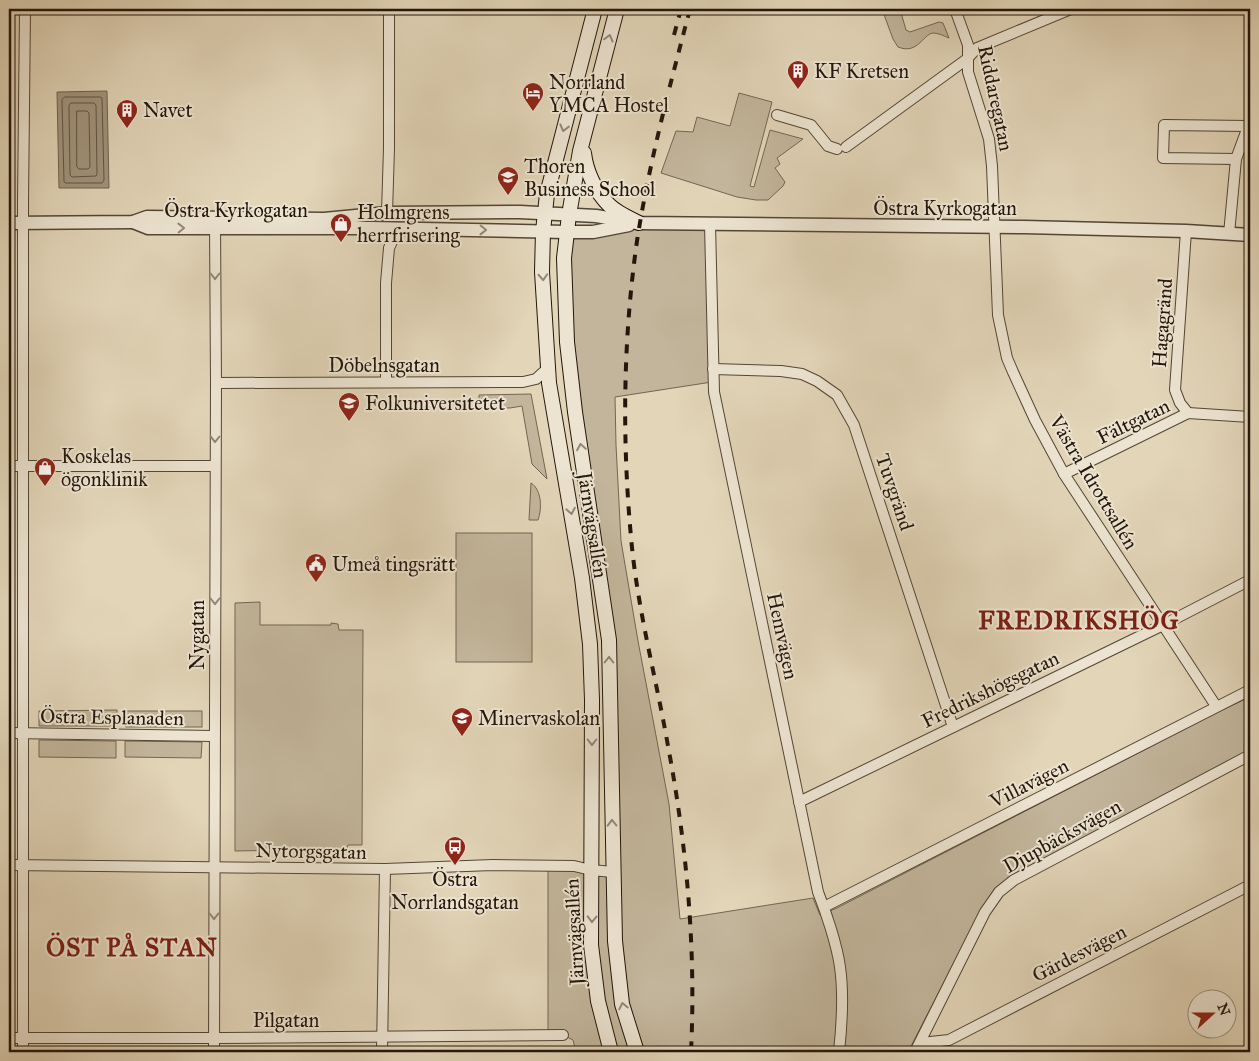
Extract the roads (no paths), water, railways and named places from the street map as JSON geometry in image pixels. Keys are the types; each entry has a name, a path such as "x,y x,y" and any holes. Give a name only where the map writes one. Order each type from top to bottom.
{"main road":[{"name":"Järnvägsallén","path":"594,9 547,194 543,231 542,272 552,407 582,578 590,644 592,700 592,963 603,1026 611,1052"},
{"name":"Järnvägsallén","path":"617,9 583,137 566,232 564,258 567,342 575,412 609,640 613,872 618,976 622,1004 637,1052"},
{"path":"583,137 587,169 597,189 610,206 639,223"}],"street":[{"path":"23,1052 25,9"},
{"path":"387,213 389,9"},
{"name":"Riddaregatan","path":"954,9 968,45 968,72 989,138 994,227"},
{"path":"778,115 811,124 828,146 842,148 967,59 977,48 1071,9"},
{"path":"1229,234 1236,159 1249,124 1164,125 1164,158 1236,159"},
{"name":"Östra Kyrkogatan","path":"9,224 133,222 148,228 215,222 324,218 387,213 520,212 596,216 639,223 994,227 1186,231 1250,235"},
{"name":"Östra Kyrkogatan","path":"215,222 398,229 566,232 593,232 639,223"},
{"name":"Nygatan","path":"214,1052 215,222"},
{"name":"Hemvägen","path":"710,224 714,392 818,892 840,965 843,1015 839,1052"},
{"name":"Västra Idrottsallén","path":"994,227 998,315 1008,358 1035,420 1064,474 1216,706"},
{"path":"386,382 386,283 389,248 398,229"},
{"name":"Hagagränd","path":"1186,231 1175,390 1180,403 1188,413"},
{"name":"Döbelnsgatan","path":"216,384 530,382 548,368"},
{"name":"Tuvgränd","path":"713,369 781,371 802,374 818,381 837,396 854,425 953,727"},
{"name":"Fältgatan","path":"1064,474 1188,413 1250,417"},
{"path":"9,466 215,466"},
{"name":"Fredrikshögsgatan","path":"799,802 1163,625 1250,580"},
{"name":"Villavägen","path":"824,907 1250,690"},
{"name":"Östra Esplanaden","path":"9,733 214,736"},
{"name":"Djupbäcksvägen","path":"915,1052 985,912 999,892 1014,880 1250,755"},
{"name":"Nytorgsgatan","path":"9,865 384,869 493,865 574,866 613,872"},
{"path":"382,1052 384,869"},
{"name":"Gärdesvägen","path":"921,1043 949,1040 1250,885"},
{"name":"Pilgatan","path":"9,1038 563,1035"}],"water":[{"path":"107,91 109,188 59,188 57,92"}],"railway":[{"path":"674,35 681,9"},
{"path":"690,9 654,153 637,241 629,315 625,426 628,500 634,564 642,616 675,784 685,860 691,937 691,1052"}],"place":[{"name":"KF Kretsen","path":"798,90"},
{"name":"Norrland YMCA Hostel","path":"533,112"},
{"name":"Navet","path":"127,129"},
{"name":"Thoren Business School","path":"508,196"},
{"name":"Holmgrens herrfrisering","path":"341,243"},
{"name":"Folkuniversitetet","path":"349,422"},
{"name":"Koskelas ögonklinik","path":"45,487"},
{"name":"Umeå tingsrätt","path":"316,583"},
{"name":"Minervaskolan","path":"462,737"},
{"name":"Östra Norrlandsgatan","path":"455,866"}],"district":[{"name":"FREDRIKSHÖG","path":"1079,620"},
{"name":"ÖST PÅ STAN","path":"132,947"}]}
